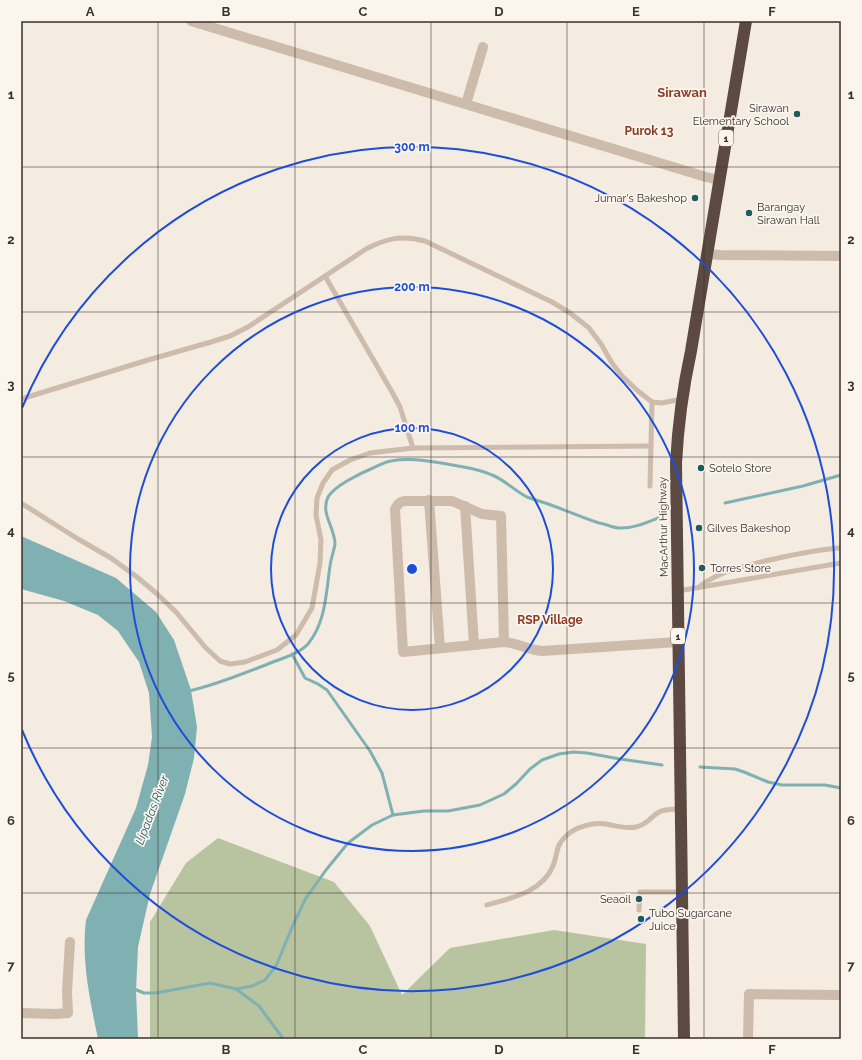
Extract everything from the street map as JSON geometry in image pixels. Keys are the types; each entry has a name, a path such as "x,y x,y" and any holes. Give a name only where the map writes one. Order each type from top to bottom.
{"highway":[{"name":"MacArthur Highway","path":"684,1039 676,463 682,399 746,21"}],"street":[{"path":"191,21 719,180"},
{"path":"466,104 483,46"},
{"path":"706,254 841,256"},
{"path":"429,500 440,648"},
{"path":"504,642 501,516 482,514 452,501 405,501 397,504 395,509 403,652 504,642 513,643 532,650 542,651 678,642"},
{"path":"465,506 474,645"},
{"path":"21,1013 68,1013 70,942"},
{"path":"748,1039 749,994 841,995"}],"lane":[{"path":"21,399 230,336 248,327 376,244 387,240 412,238 425,241 552,302 570,313 589,328 622,376 652,402 662,403 682,399"},
{"path":"325,276 400,407 413,448"},
{"path":"650,486 652,402"},
{"path":"21,503 111,558 137,577 176,612 205,647 220,661 230,664 245,662 277,650 296,635 312,608 320,563 321,540 316,515 317,498 323,483 332,470 350,460 370,453 413,448 651,446"},
{"path":"698,588 708,581 743,567 799,554 841,548"},
{"path":"677,592 841,563"},
{"path":"487,905 524,894 540,884 547,877 553,865 559,843 566,835 578,829 597,824 624,828 636,827 648,822 657,813 680,809"},
{"path":"639,910 640,892 681,892"}],"green space":[{"path":"218,838 334,882 370,926 402,995 450,948 554,930 646,944 645,1039 150,1039 150,922 186,863"}],"water":[{"name":"Lipadas River","path":"21,536 116,578 156,612 174,640 191,690 197,727 194,758 185,794 150,894 138,947 136,991 138,1039 98,1039 85,965 85,935 86,920 136,808 148,765 152,737 149,693 139,662 118,631 98,615 64,601 21,589"}],"waterway":[{"path":"189,691 199,689 284,658 300,651 308,644 322,617 330,563 335,544 326,509 328,497 348,480 384,463 399,460 424,460 479,470 497,477 527,497 616,528 634,527 658,518"},
{"path":"725,503 803,486 841,475"},
{"path":"292,654 305,678 327,690 370,751 382,773 393,815"},
{"path":"236,989 252,986 265,980 276,966 306,898 348,843 372,825 393,815 424,811 448,811 480,805 504,794 530,769 542,760 559,754 574,752 587,753 662,765"},
{"path":"700,767 735,769 768,782 782,785 825,785 841,788"},
{"path":"134,989 144,993 156,993 210,983 236,989 259,1006 282,1039"}],"place":[{"name":"Sirawan Elementary School","path":"797,114"},
{"name":"Jumar's Bakeshop","path":"695,198"},
{"name":"Barangay Sirawan Hall","path":"749,213"},
{"name":"Sotelo Store","path":"701,468"},
{"name":"Gilves Bakeshop","path":"699,528"},
{"name":"Torres Store","path":"702,568"},
{"name":"Seaoil","path":"639,899"},
{"name":"Tubo Sugarcane Juice","path":"641,919"}],"district":[{"name":"Sirawan","path":"682,92"},
{"name":"Purok 13","path":"649,131"},
{"name":"RSP Village","path":"550,620"}]}
